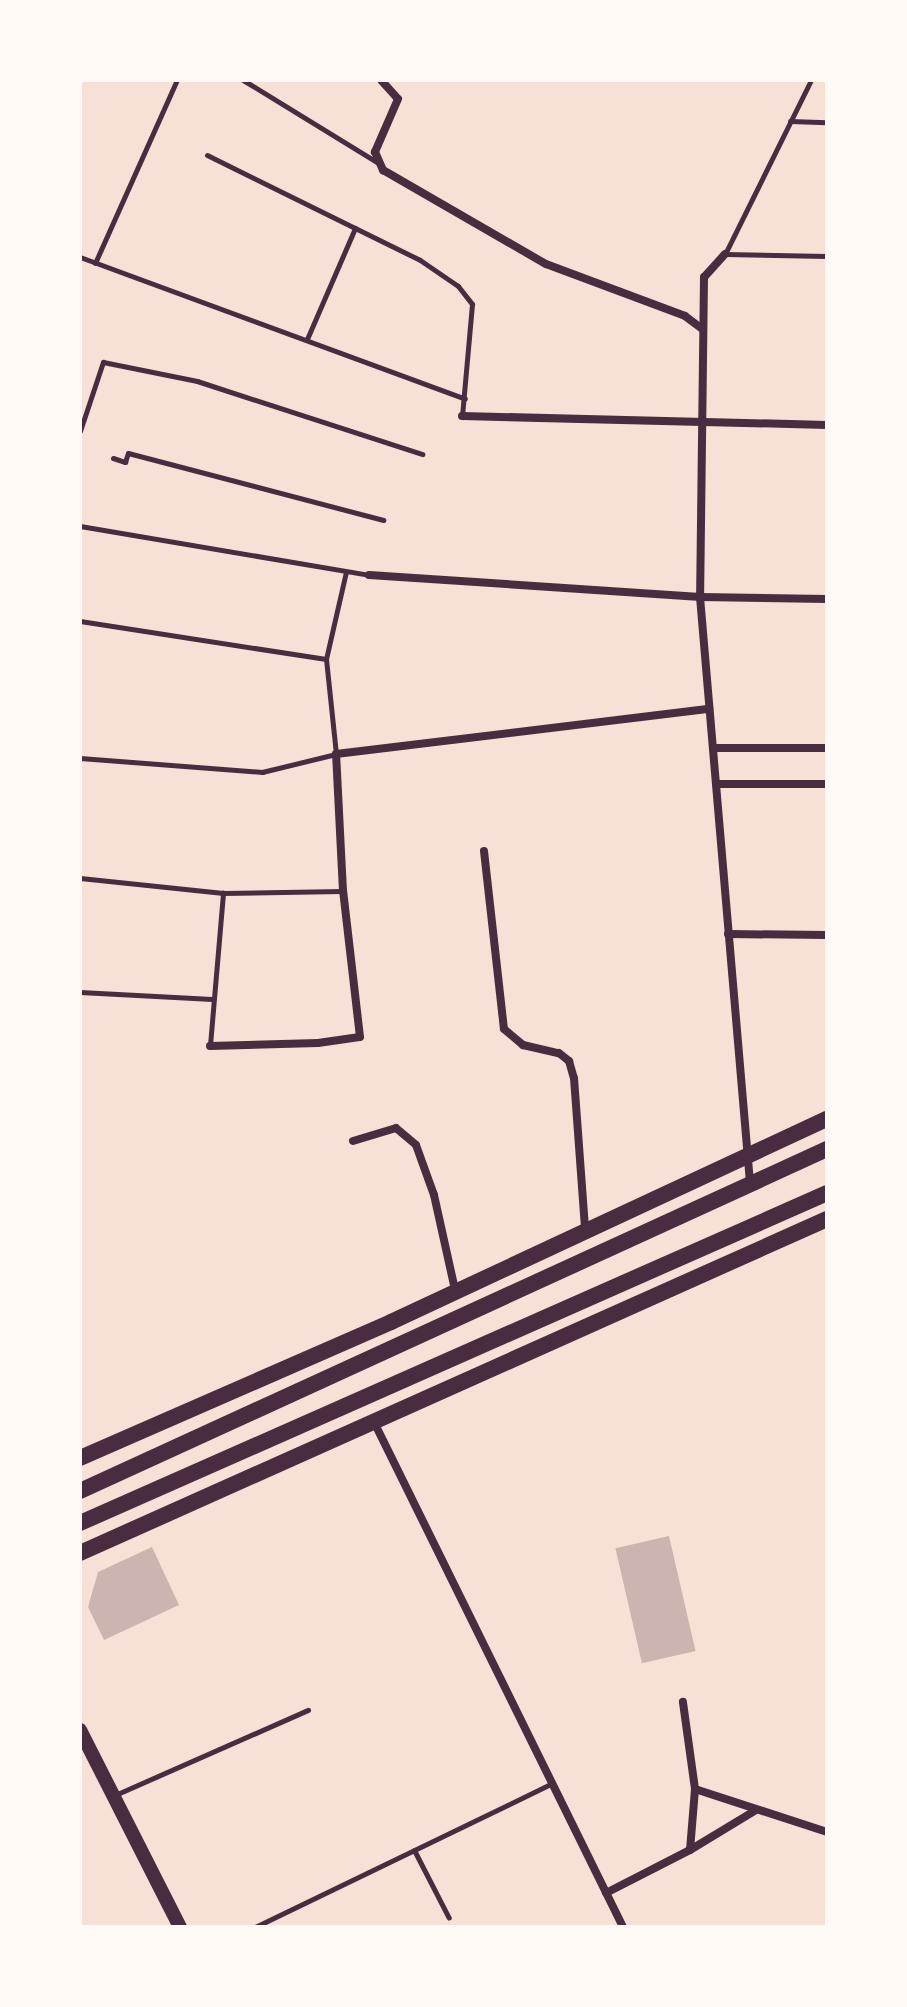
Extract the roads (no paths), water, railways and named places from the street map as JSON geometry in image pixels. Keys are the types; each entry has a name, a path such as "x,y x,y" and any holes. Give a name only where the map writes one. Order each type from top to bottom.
{"main road":[{"path":"80,1458 827,1119"},
{"path":"80,1491 827,1149"},
{"path":"80,1523 827,1193"},
{"path":"80,1553 827,1219"},
{"path":"363,1398 373,1422"}],"street":[{"path":"381,80 394,91 398,108 378,142 377,162 399,181 546,264 685,316 702,329"},
{"path":"725,254 704,277 700,597 750,1183"},
{"path":"462,416 827,425"},
{"path":"369,575 700,597 827,599"},
{"path":"210,1046 318,1043 360,1037 343,891 336,754 709,709"},
{"path":"713,748 827,748"},
{"path":"716,784 827,784"},
{"path":"484,851 504,1029 523,1045 559,1053 569,1061 574,1078 585,1228"},
{"path":"728,934 827,935"},
{"path":"353,1141 396,1128 416,1145 434,1195 455,1290"},
{"path":"373,1422 549,1785 623,1927"},
{"path":"683,1702 695,1789 690,1850"},
{"path":"80,1730 178,1926"},
{"path":"695,1789 827,1832"},
{"path":"606,1893 690,1850 756,1810"}],"lane":[{"path":"95,263 177,80"},
{"path":"243,80 377,162"},
{"path":"811,80 725,254 827,256"},
{"path":"790,121 827,122"},
{"path":"207,155 420,260 458,286 472,304 462,416"},
{"path":"307,339 355,228"},
{"path":"80,257 465,399"},
{"path":"80,431 103,362 197,381 422,454"},
{"path":"113,458 125,462 128,453 383,520"},
{"path":"80,526 369,575"},
{"path":"80,758 262,772 336,754 326,659 346,572"},
{"path":"80,621 326,659"},
{"path":"80,878 223,893 343,891"},
{"path":"210,1046 223,893"},
{"path":"80,992 212,999"},
{"path":"113,1796 308,1710"},
{"path":"255,1927 549,1785"},
{"path":"414,1850 449,1918"}]}
